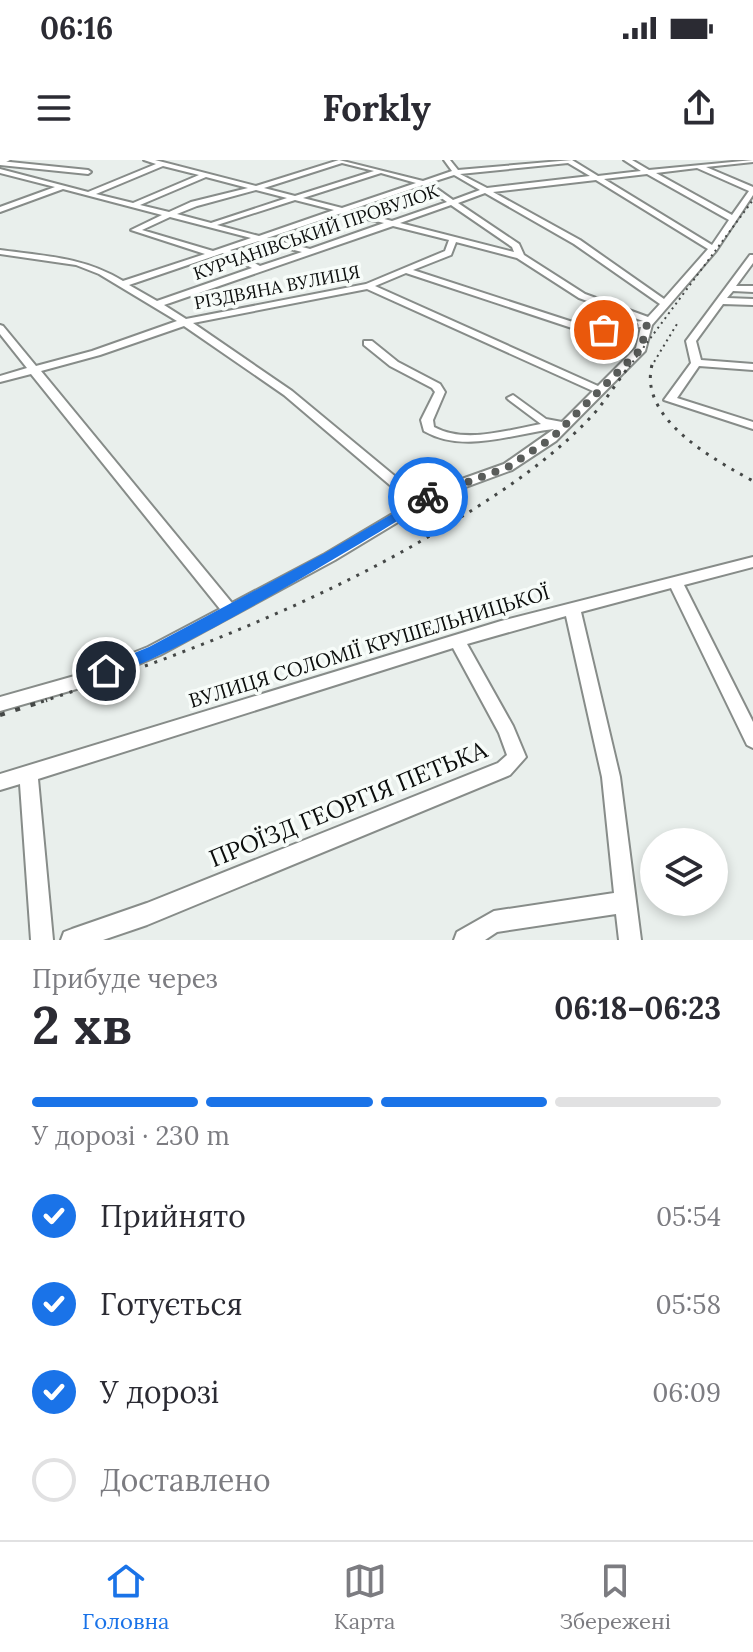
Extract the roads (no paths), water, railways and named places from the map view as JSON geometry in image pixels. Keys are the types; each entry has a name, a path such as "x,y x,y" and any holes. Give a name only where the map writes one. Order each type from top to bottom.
{"main road":[{"path":"0,163 6,160"}],"street":[{"path":"147,160 520,256 582,296 649,322"},
{"path":"447,160 456,172 602,258 666,304"},
{"path":"122,284 456,172 504,164 568,160 713,249"},
{"path":"627,160 732,218"},
{"path":"0,704 81,681 154,651 330,557 418,502 471,478 508,467 552,438 641,349 649,322 713,249 753,190 686,160"},
{"name":"КУРЧАНІВСЬКИЙ ПРОВУЛОК","path":"155,305 488,190 753,160"},
{"path":"258,268 220,252 135,230 170,213 342,161 424,183 516,246 520,256"},
{"path":"0,163 88,172"},
{"path":"91,193 162,164"},
{"path":"0,171 265,237 309,251"},
{"path":"213,224 382,171"},
{"path":"135,204 206,175"},
{"path":"0,210 63,187"},
{"name":"РІЗДВЯНА ВУЛИЦЯ","path":"0,379 96,353 185,322 368,286 448,253 454,238"},
{"name":"РІЗДВЯНА ВУЛИЦЯ","path":"0,252 78,263 122,284 185,322"},
{"path":"753,257 691,341 696,363 670,400 753,426"},
{"path":"407,271 584,329 649,322"},
{"path":"368,286 599,390"},
{"path":"731,288 753,289"},
{"path":"722,301 753,302"},
{"path":"185,322 288,393 418,502"},
{"path":"0,328 228,609"},
{"path":"368,343 394,364 436,386 440,392 427,420 428,429 437,438 460,439 562,425"},
{"path":"696,363 753,367"},
{"path":"513,398 542,421 562,425"},
{"name":"ВУЛИЦЯ СОЛОМІЇ КРУШЕЛЬНИЦЬКОЇ","path":"0,782 457,640 753,562"},
{"path":"675,581 746,711 753,740"},
{"path":"572,608 611,777 630,940"},
{"name":"ПРОЇЗД ГЕОРГІЯ ПЕТЬКА","path":"72,940 147,914 504,769 517,757 507,731 457,640"},
{"path":"28,774 42,940"},
{"path":"465,940 494,922 625,902"}],"railway":[{"path":"629,367 753,200"},
{"path":"652,365 677,324"},
{"path":"44,701 245,627 344,582 440,530 500,492 556,450 595,412 630,365"},
{"path":"652,365 651,385 657,403 668,420 719,462 753,481"},
{"path":"0,715 44,701"}]}
